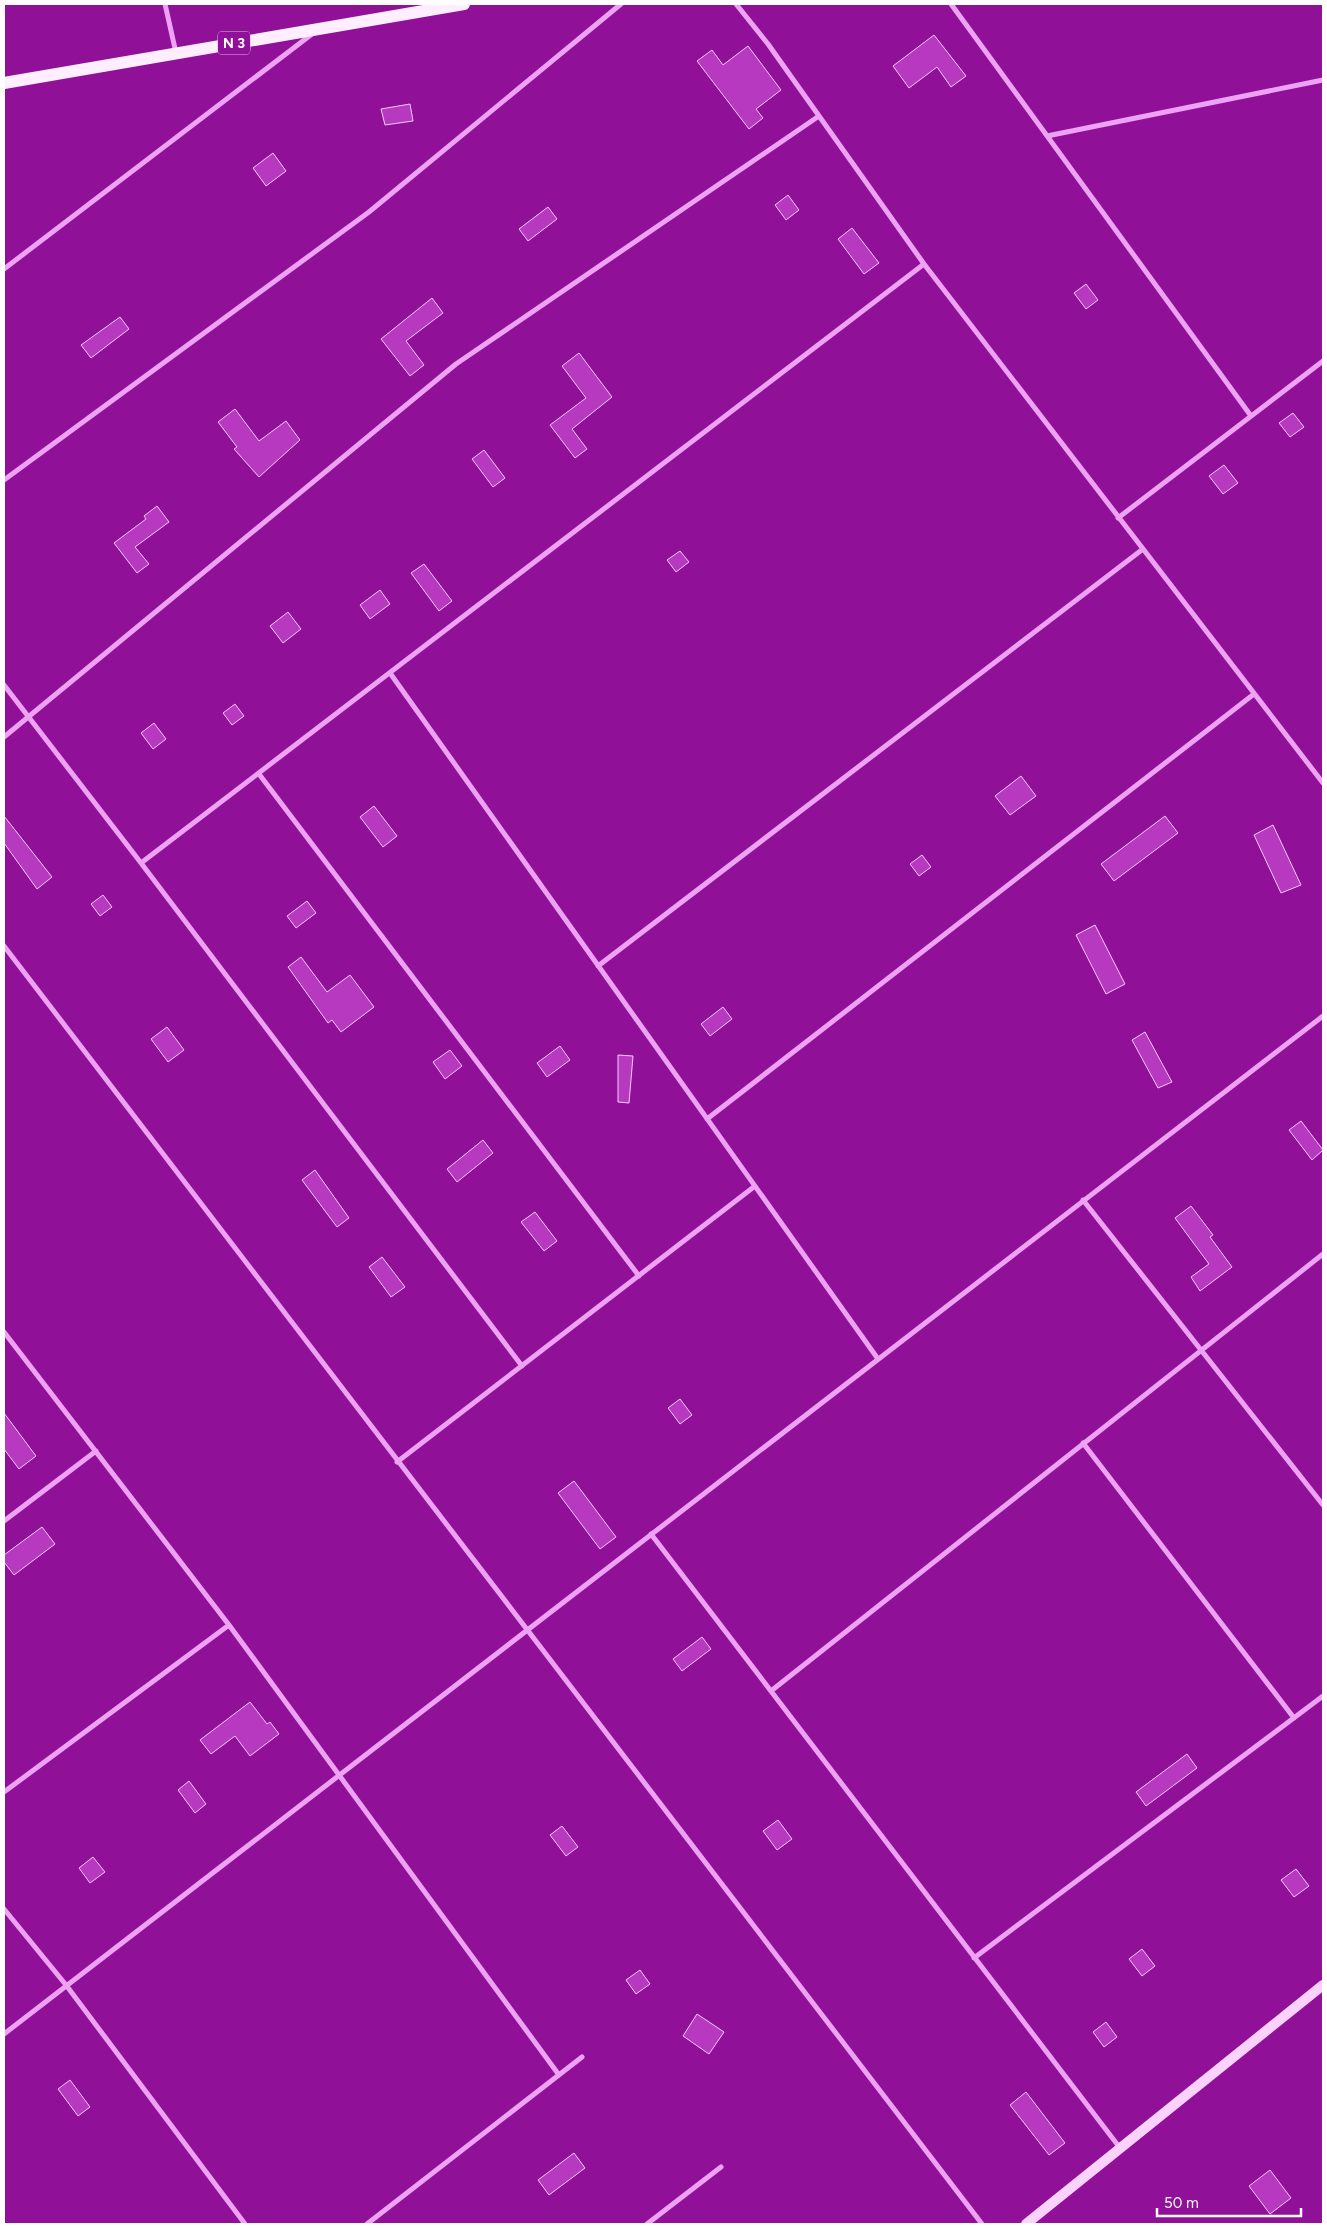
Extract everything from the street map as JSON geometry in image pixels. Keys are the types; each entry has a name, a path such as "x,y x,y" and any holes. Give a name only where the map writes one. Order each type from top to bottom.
{"main road":[{"name":"N 3","path":"4,83 318,29 404,9 464,4"},
{"path":"1026,2224 1323,1985"}],"street":[{"path":"165,4 176,54"},
{"path":"4,480 369,212 621,4"},
{"path":"736,4 924,264 1323,783"},
{"path":"951,4 1251,416"},
{"path":"4,270 318,29"},
{"path":"1047,136 1323,80"},
{"path":"4,738 456,364 818,116"},
{"path":"141,863 924,264"},
{"path":"1118,518 1323,361"},
{"path":"598,966 1142,550"},
{"path":"390,673 878,1359"},
{"path":"4,685 522,1366"},
{"path":"707,1119 1254,694"},
{"path":"258,774 639,1276"},
{"path":"4,946 526,1631 982,2224"},
{"path":"4,2034 1323,1016"},
{"path":"397,1462 755,1186"},
{"path":"1083,1200 1323,1505"},
{"path":"771,1691 1323,1254"},
{"path":"4,1332 230,1626 559,2075"},
{"path":"1083,1443 1294,1718"},
{"path":"4,1521 96,1451"},
{"path":"651,1534 1120,2149"},
{"path":"4,1792 230,1626"},
{"path":"974,1958 1323,1696"},
{"path":"4,1909 66,1985 245,2224"},
{"path":"367,2224 582,2057"},
{"path":"647,2224 721,2167"}],"building":[{"path":"934,35 966,76 951,87 937,67 909,88 893,66"},
{"path":"748,46 781,90 756,109 763,118 749,129 697,61 712,50 723,65"},
{"path":"410,104 413,121 385,125 381,109"},
{"path":"273,153 286,171 266,186 253,168"},
{"path":"788,195 799,210 786,220 775,205"},
{"path":"548,207 557,219 528,241 519,229"},
{"path":"852,228 879,263 864,274 838,239"},
{"path":"1086,284 1098,300 1086,309 1074,293"},
{"path":"432,298 443,313 406,341 424,365 410,376 381,339"},
{"path":"120,317 129,329 91,358 81,345"},
{"path":"579,353 612,397 572,429 587,449 575,458 550,425 586,398 562,366"},
{"path":"235,409 259,441 286,421 300,440 259,477 234,449 237,447 218,422"},
{"path":"1293,413 1304,427 1290,437 1279,423"},
{"path":"484,450 505,478 493,487 472,459"},
{"path":"1224,465 1238,483 1223,494 1209,476"},
{"path":"157,506 169,522 135,547 149,564 137,573 114,543 146,519 144,516"},
{"path":"680,551 689,562 676,572 667,560"},
{"path":"424,564 452,601 439,611 411,573"},
{"path":"380,590 390,604 370,619 360,605"},
{"path":"288,612 301,629 283,643 270,626"},
{"path":"235,704 244,716 232,725 223,713"},
{"path":"154,723 166,739 153,749 141,733"},
{"path":"1021,776 1036,796 1010,815 995,796"},
{"path":"374,806 397,836 383,847 360,817"},
{"path":"4,816 52,877 37,889 4,843"},
{"path":"1165,816 1178,833 1114,881 1101,864"},
{"path":"1273,825 1301,885 1281,893 1254,835"},
{"path":"922,855 931,867 919,876 910,864"},
{"path":"103,895 112,907 100,916 91,904"},
{"path":"307,901 316,913 296,928 287,916"},
{"path":"1095,925 1125,984 1106,994 1076,935"},
{"path":"301,957 327,992 350,975 374,1007 341,1032 332,1020 328,1023 288,967"},
{"path":"723,1007 732,1019 710,1036 701,1024"},
{"path":"167,1027 184,1050 168,1062 151,1039"},
{"path":"1145,1032 1172,1082 1158,1088 1132,1040"},
{"path":"560,1046 570,1060 547,1077 537,1063"},
{"path":"450,1050 462,1066 445,1079 433,1062"},
{"path":"618,1055 633,1056 629,1103 618,1102"},
{"path":"1301,1121 1323,1150 1312,1160 1289,1130"},
{"path":"483,1140 493,1153 457,1182 447,1169"},
{"path":"315,1170 349,1218 337,1227 302,1180"},
{"path":"1191,1206 1213,1235 1210,1237 1232,1267 1200,1291 1191,1277 1209,1264 1175,1218"},
{"path":"535,1212 557,1241 544,1251 521,1222"},
{"path":"382,1257 405,1287 391,1297 369,1267"},
{"path":"680,1399 692,1415 680,1424 668,1408"},
{"path":"4,1413 36,1456 19,1469 4,1449"},
{"path":"574,1481 616,1537 600,1549 558,1493"},
{"path":"42,1527 55,1544 14,1575 4,1562 4,1555"},
{"path":"702,1637 711,1649 682,1671 673,1659"},
{"path":"250,1702 267,1724 270,1722 279,1734 250,1756 235,1736 211,1754 200,1740"},
{"path":"1187,1754 1197,1768 1146,1806 1136,1792"},
{"path":"189,1781 206,1804 195,1813 178,1790"},
{"path":"778,1820 792,1839 777,1850 763,1831"},
{"path":"562,1826 578,1847 566,1856 550,1835"},
{"path":"93,1857 105,1872 90,1883 79,1868"},
{"path":"1296,1869 1309,1886 1294,1897 1281,1880"},
{"path":"1142,1949 1155,1966 1142,1976 1129,1959"},
{"path":"640,1970 650,1984 636,1994 626,1980"},
{"path":"697,2014 724,2032 709,2054 683,2036"},
{"path":"1106,2022 1117,2037 1104,2047 1093,2032"},
{"path":"70,2080 90,2107 78,2116 58,2089"},
{"path":"1026,2092 1065,2143 1049,2155 1010,2105"},
{"path":"574,2153 585,2168 549,2195 538,2180"},
{"path":"1270,2170 1291,2198 1270,2214 1249,2186"}]}
